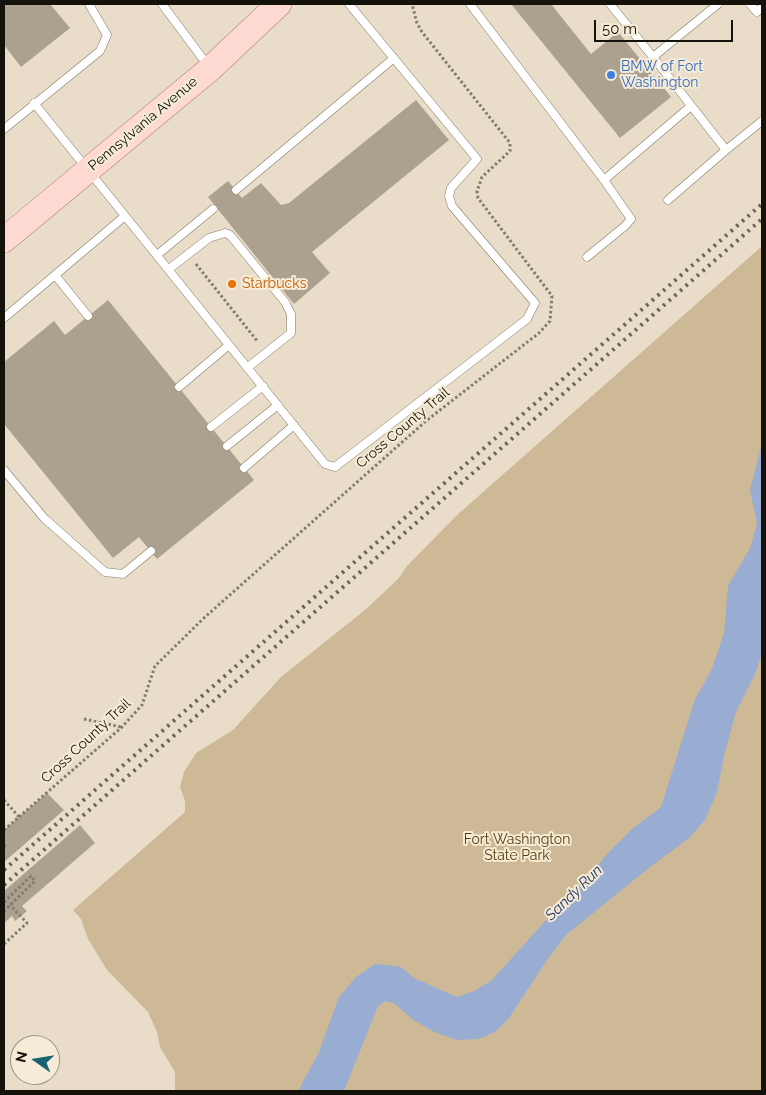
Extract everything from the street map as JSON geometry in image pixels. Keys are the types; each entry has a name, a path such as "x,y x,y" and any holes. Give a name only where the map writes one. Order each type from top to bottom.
{"main road":[{"name":"Pennsylvania Avenue","path":"4,240 210,69 279,4"}],"lane":[{"path":"4,128 100,50 107,36 89,4"},
{"path":"162,4 210,69"},
{"path":"34,103 325,464 336,467 527,319 534,303 452,206 449,196 451,188 477,159 349,4"},
{"path":"470,4 604,180 631,219 626,226 587,257"},
{"path":"610,4 726,150"},
{"path":"653,57 718,4"},
{"path":"750,4 759,10 762,20"},
{"path":"236,190 394,58"},
{"path":"604,180 691,106"},
{"path":"668,200 762,121"},
{"path":"157,256 214,209"},
{"path":"4,318 125,216"},
{"path":"168,270 209,238 218,233 225,233 230,235 285,302 291,314 291,333 247,368"},
{"path":"54,275 88,316"},
{"path":"179,386 229,345"},
{"path":"211,427 263,386"},
{"path":"227,446 278,405"},
{"path":"244,468 294,425"},
{"path":"4,470 44,518 105,572 122,574 151,551"}],"path":[{"name":"Cross County Trail","path":"4,830 122,727 142,705 155,666 205,617 426,421 539,333 550,320 552,296 478,198 477,192 482,177 510,152 510,143 422,32 417,23 412,4"},
{"path":"193,259 258,342"},
{"path":"84,719 122,727"},
{"path":"4,800 20,816"},
{"path":"4,845 6,847 4,849"},
{"path":"4,902 31,876 35,881 4,911"},
{"path":"4,944 27,923 10,905"}],"green space":[{"name":"Fort Washington State Park","path":"762,246 762,1091 175,1090 175,1072 160,1047 157,1032 148,1012 107,970 88,939 81,919 73,910 185,812 185,801 180,787 184,772 196,753 233,730 281,677 365,610 398,579 407,566 457,515"}],"water":[{"name":"Sandy Run","path":"762,444 762,653 756,672 736,712 724,755 717,792 705,820 689,838 566,935 509,1018 495,1032 478,1039 457,1040 434,1032 412,1019 395,1004 386,1001 378,1006 344,1091 298,1091 319,1052 339,997 356,977 375,964 387,965 401,967 414,978 457,997 472,992 491,981 558,907 586,881 607,854 632,829 661,807 695,699 712,669 724,633 728,586 750,548 757,523 750,490"}],"building":[{"path":"4,4 50,4 70,28 21,67 4,45"},
{"name":"BMW of Fort Washington","path":"511,4 551,4 591,54 618,32 671,97 620,138"},
{"path":"416,100 449,140 312,252 330,273 294,304 208,197 228,181 242,198 261,183 281,205 289,203"},
{"path":"108,300 254,480 157,559 139,537 113,558 4,424 4,362 54,321 65,335"},
{"path":"47,793 64,810 4,862 4,830"},
{"path":"80,825 95,843 22,906 27,911 15,921 12,916 4,923 4,891"}],"railway":[{"path":"4,870 762,204"},
{"path":"4,885 762,219"}],"place":[{"name":"BMW of Fort Washington","path":"611,75"},
{"name":"Starbucks","path":"232,284"}]}
